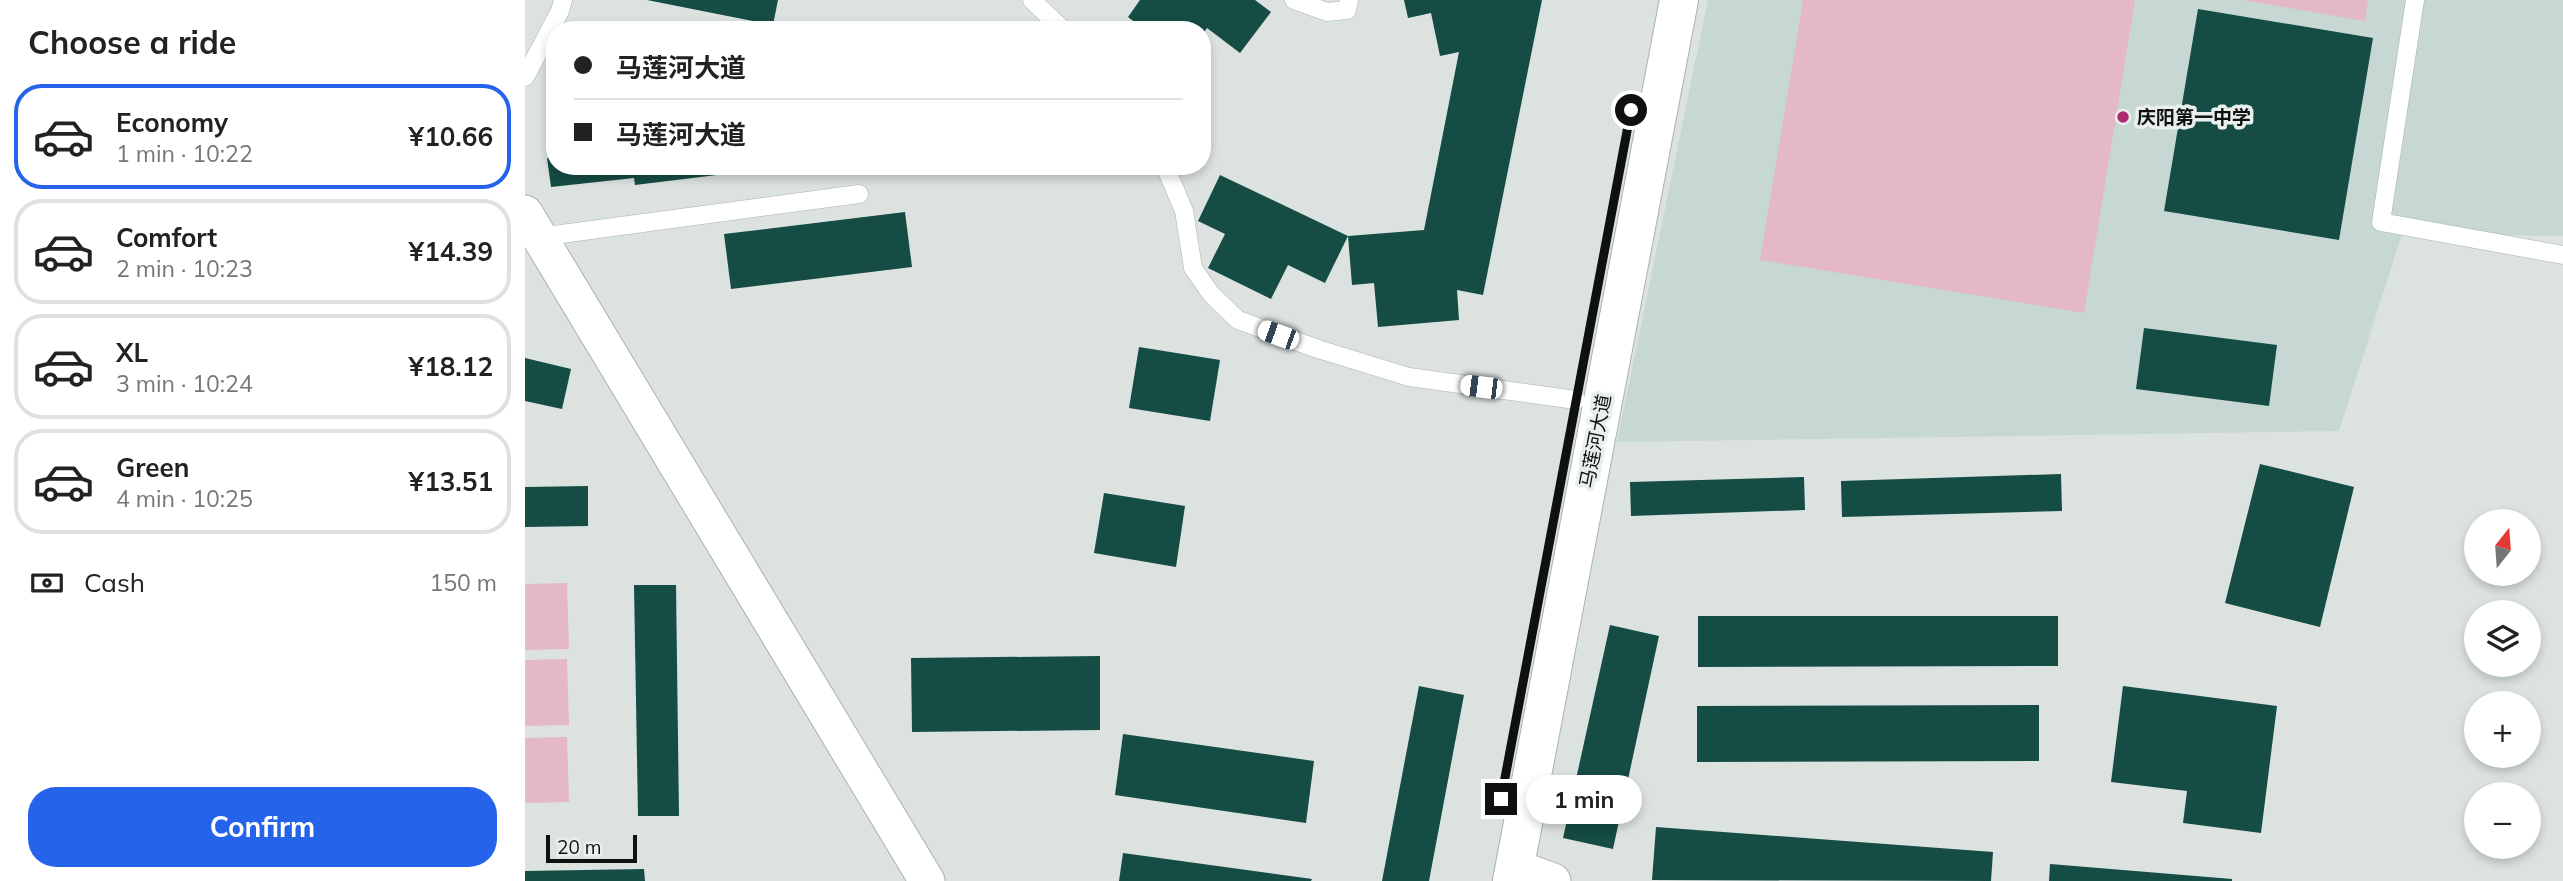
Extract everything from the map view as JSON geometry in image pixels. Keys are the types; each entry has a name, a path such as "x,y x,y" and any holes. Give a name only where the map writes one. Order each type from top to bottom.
{"street":[{"name":"马莲河大道","path":"1504,876 1576,400 1652,0"},
{"name":"马莲河大道","path":"1504,876 1679,0"},
{"path":"532,225 927,881"},
{"path":"1504,876 1553,881"}],"lane":[{"path":"555,21 563,0"},
{"path":"1032,0 1054,21"},
{"path":"1294,0 1327,12 1347,10 1349,0"},
{"path":"2415,0 2381,222 2563,255"},
{"path":"525,77 546,37"},
{"path":"1169,175 1184,211 1193,268 1211,294 1238,320 1318,349 1409,377 1576,400"},
{"path":"532,225 859,194"}],"shaded area":[{"name":"庆阳第一中学","path":"1708,0 2563,0 2563,236 2402,234 2339,431 1617,442"},
{"path":"1803,0 2135,0 2084,313 1760,260"},
{"path":"2242,0 2368,0 2365,21"},
{"path":"567,583 569,649 525,650 525,584"},
{"path":"567,659 569,725 525,726 525,660"},
{"path":"567,737 569,802 525,803 525,738"}],"building":[{"path":"647,0 778,0 774,21 753,21"},
{"path":"1140,0 1255,0 1271,12 1240,53 1211,31 1211,21 1133,21 1128,17"},
{"path":"1404,0 1542,0 1483,295 1457,290 1459,320 1378,327 1374,283 1352,285 1348,236 1424,230 1459,52 1440,56 1431,13 1408,18"},
{"path":"2198,9 2373,38 2339,240 2164,211"},
{"path":"549,175 717,175 635,185 634,178 551,187"},
{"path":"1220,175 1348,236 1325,283 1288,265 1271,299 1208,268 1225,234 1198,221"},
{"path":"905,212 912,267 731,289 724,234"},
{"path":"2144,328 2277,345 2269,406 2136,389"},
{"path":"1139,347 1220,360 1210,421 1129,408"},
{"path":"525,358 571,369 562,409 525,401"},
{"path":"2260,464 2354,487 2320,627 2225,603"},
{"path":"2061,474 2062,511 1842,517 1841,481"},
{"path":"1804,477 1805,510 1631,516 1630,482"},
{"path":"588,486 588,526 525,527 525,487"},
{"path":"1104,493 1185,506 1176,567 1094,553"},
{"path":"634,585 676,585 679,816 638,816"},
{"path":"1698,616 2058,616 2058,666 1698,667"},
{"path":"1610,625 1659,636 1613,849 1563,838"},
{"path":"1100,656 1100,730 912,732 911,658"},
{"path":"1419,686 1464,695 1429,881 1382,881"},
{"path":"2123,686 2277,706 2261,833 2183,823 2187,791 2111,782"},
{"path":"2039,705 2039,761 1697,762 1697,706"},
{"path":"1123,734 1314,761 1306,823 1115,795"},
{"path":"1656,827 1993,852 1991,881 1652,880"},
{"path":"1123,853 1312,879 1119,881"},
{"path":"2050,864 2232,879 2232,881 2049,881"},
{"path":"644,869 645,881 525,881 525,871"}],"place":[{"name":"庆阳第一中学","path":"2123,117"}],"route":[{"path":"1501,799 1631,110"}]}
